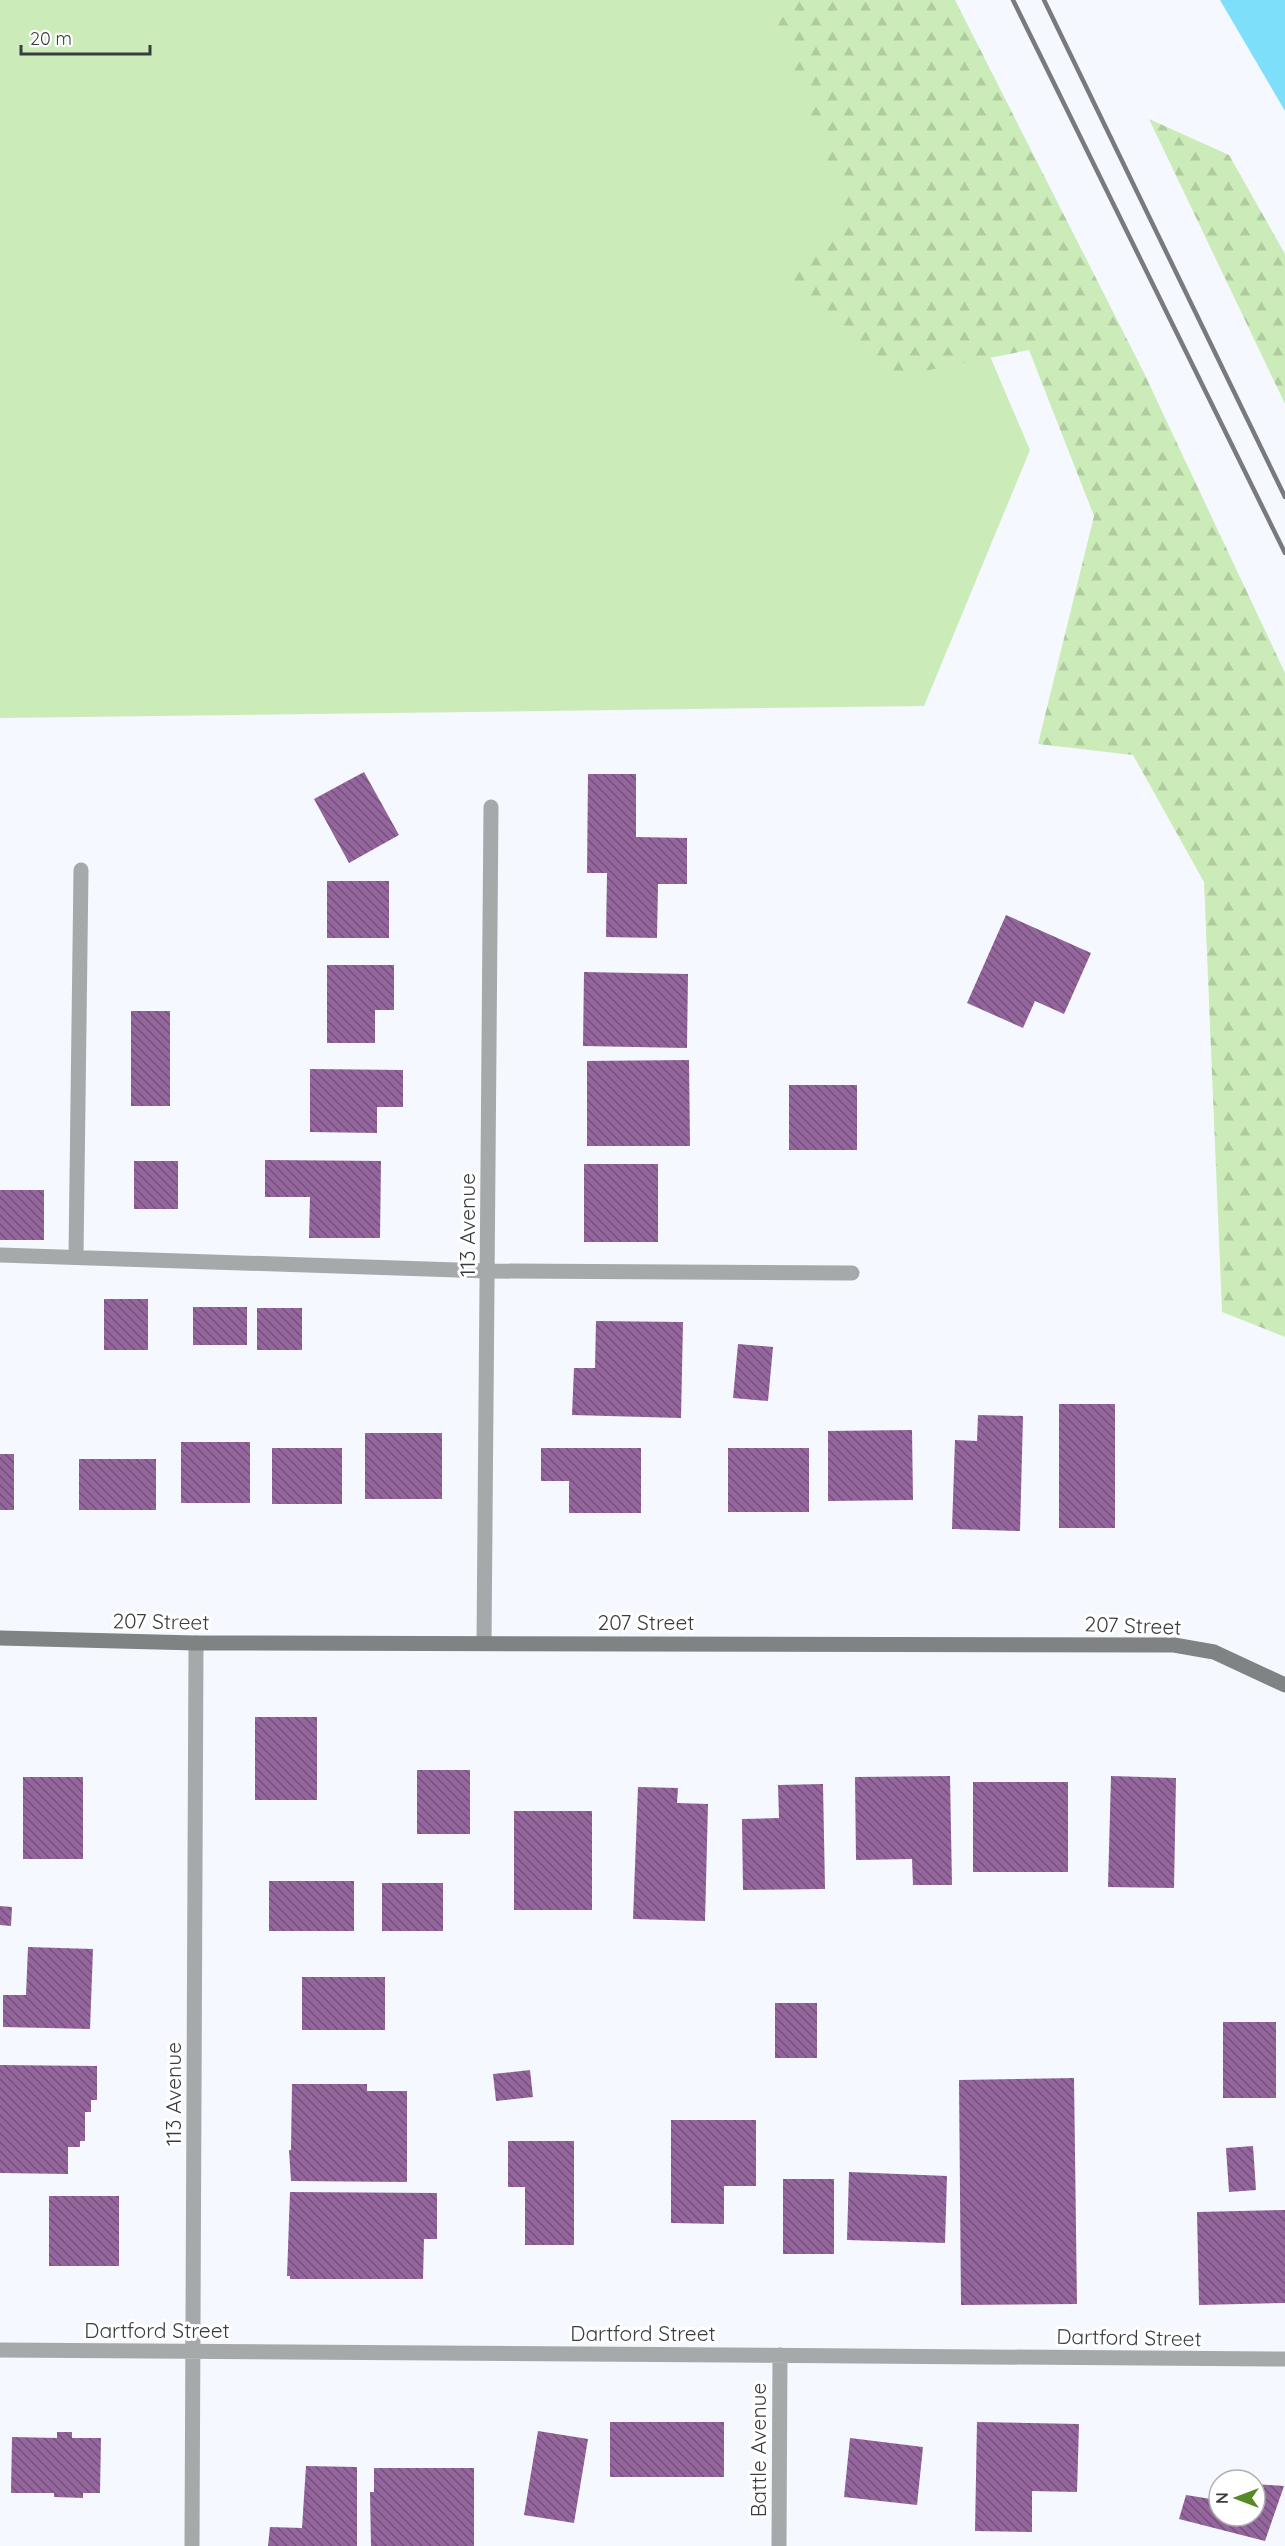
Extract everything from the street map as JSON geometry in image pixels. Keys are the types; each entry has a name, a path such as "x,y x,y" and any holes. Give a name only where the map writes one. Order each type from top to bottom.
{"street":[{"name":"113 Avenue","path":"484,1642 491,807"},
{"path":"76,1256 81,870"},
{"path":"0,1256 76,1256 487,1271 852,1273"},
{"name":"207 Street","path":"0,1638 196,1643 1174,1645 1214,1652 1285,1685"},
{"name":"113 Avenue","path":"192,2546 196,1643"},
{"name":"Dartford Street","path":"0,2350 1285,2359"},
{"name":"Battle Avenue","path":"779,2546 780,2355"}],"green space":[{"path":"0,0 838,0 1030,450 924,706 0,718"},
{"path":"768,0 955,0 1143,371 1285,673 1285,1337 1222,1312 1204,882 1133,755 1038,744 1094,516 1029,350 899,376 783,272 850,221"},
{"path":"1149,119 1229,155 1285,254 1285,404"}],"water":[{"path":"1220,0 1285,0 1285,111"}],"building":[{"path":"364,772 399,835 349,863 314,799"},
{"path":"588,774 636,774 636,837 687,838 687,884 658,884 657,938 606,937 607,873 587,873"},
{"path":"327,881 389,881 389,938 327,938"},
{"path":"1006,915 1091,953 1064,1014 1035,1001 1023,1028 967,1003"},
{"path":"327,965 394,965 394,1010 375,1010 375,1043 327,1043"},
{"path":"584,972 688,974 687,1048 583,1046"},
{"path":"131,1011 170,1011 170,1106 131,1106"},
{"path":"689,1060 690,1146 587,1146 587,1061"},
{"path":"310,1069 403,1070 403,1107 377,1107 377,1133 310,1132"},
{"path":"789,1085 857,1085 857,1150 789,1150"},
{"path":"265,1160 381,1161 380,1238 309,1238 310,1197 265,1197"},
{"path":"134,1161 178,1161 178,1209 134,1209"},
{"path":"584,1164 658,1164 658,1242 584,1242"},
{"path":"0,1190 44,1190 44,1240 0,1240"},
{"path":"104,1299 148,1299 148,1350 104,1350"},
{"path":"193,1307 247,1307 247,1345 193,1345"},
{"path":"257,1308 302,1308 302,1350 257,1350"},
{"path":"596,1321 683,1322 681,1418 572,1415 574,1368 595,1368"},
{"path":"738,1344 773,1347 768,1401 733,1398"},
{"path":"1059,1404 1115,1404 1115,1528 1059,1528"},
{"path":"978,1415 1023,1416 1020,1531 952,1529 955,1440 977,1441"},
{"path":"912,1430 913,1500 828,1501 828,1431"},
{"path":"365,1433 442,1433 442,1499 365,1499"},
{"path":"181,1442 250,1442 250,1503 181,1503"},
{"path":"272,1448 342,1448 342,1504 272,1504"},
{"path":"541,1448 641,1448 641,1513 569,1513 569,1481 541,1481"},
{"path":"728,1448 809,1448 809,1512 728,1512"},
{"path":"0,1454 14,1454 14,1510 0,1510"},
{"path":"79,1459 156,1459 156,1510 79,1510"},
{"path":"255,1717 317,1717 317,1800 255,1800"},
{"path":"417,1770 470,1770 470,1834 417,1834"},
{"path":"950,1776 952,1885 913,1885 912,1859 856,1860 855,1777"},
{"path":"1111,1776 1176,1778 1174,1888 1108,1887"},
{"path":"23,1777 83,1777 83,1859 23,1859"},
{"path":"973,1782 1068,1782 1068,1872 973,1872"},
{"path":"823,1784 825,1889 743,1890 742,1819 779,1818 778,1785"},
{"path":"638,1787 678,1788 677,1803 708,1804 705,1921 633,1919"},
{"path":"514,1811 592,1811 592,1910 514,1910"},
{"path":"269,1881 354,1881 354,1931 269,1931"},
{"path":"382,1883 443,1883 443,1931 382,1931"},
{"path":"0,1906 12,1907 11,1926 0,1925"},
{"path":"28,1947 93,1949 90,2029 3,2027 3,1995 26,1995"},
{"path":"302,1977 385,1977 385,2030 302,2030"},
{"path":"775,2003 817,2003 817,2058 775,2058"},
{"path":"1223,2022 1276,2022 1276,2098 1223,2098"},
{"path":"0,2065 97,2066 97,2100 91,2100 91,2112 85,2112 85,2141 80,2141 80,2147 68,2147 68,2174 0,2173"},
{"path":"530,2070 533,2097 496,2101 493,2074"},
{"path":"1074,2078 1077,2304 961,2305 959,2080"},
{"path":"292,2084 367,2084 367,2091 407,2091 407,2182 291,2181 289,2150 291,2150"},
{"path":"671,2120 756,2120 756,2186 724,2186 724,2224 671,2223"},
{"path":"508,2141 574,2141 574,2245 525,2245 525,2187 508,2187"},
{"path":"1253,2146 1256,2190 1229,2192 1226,2148"},
{"path":"849,2172 947,2176 945,2243 847,2240"},
{"path":"783,2179 834,2179 834,2254 783,2254"},
{"path":"290,2192 437,2193 437,2239 424,2239 423,2279 290,2279 290,2276 287,2276"},
{"path":"49,2196 119,2196 119,2266 49,2266"},
{"path":"1285,2210 1285,2303 1199,2305 1197,2212"},
{"path":"610,2422 724,2422 724,2477 610,2477"},
{"path":"977,2422 1079,2424 1077,2492 1032,2491 1032,2532 975,2531"},
{"path":"538,2431 588,2439 574,2523 524,2515"},
{"path":"57,2432 72,2432 72,2438 101,2438 100,2493 83,2493 83,2498 54,2497 54,2493 11,2493 12,2437 57,2438"},
{"path":"850,2438 923,2447 917,2505 844,2497"},
{"path":"306,2466 357,2467 357,2546 268,2546 270,2527 302,2528"},
{"path":"374,2468 474,2468 474,2546 371,2546 370,2492 374,2492"},
{"path":"1267,2485 1284,2486 1265,2541 1214,2528 1267,2528"},
{"path":"1186,2495 1207,2498 1207,2526 1179,2519"}],"railway":[{"path":"1013,0 1285,553"},
{"path":"1044,0 1285,497"}]}
